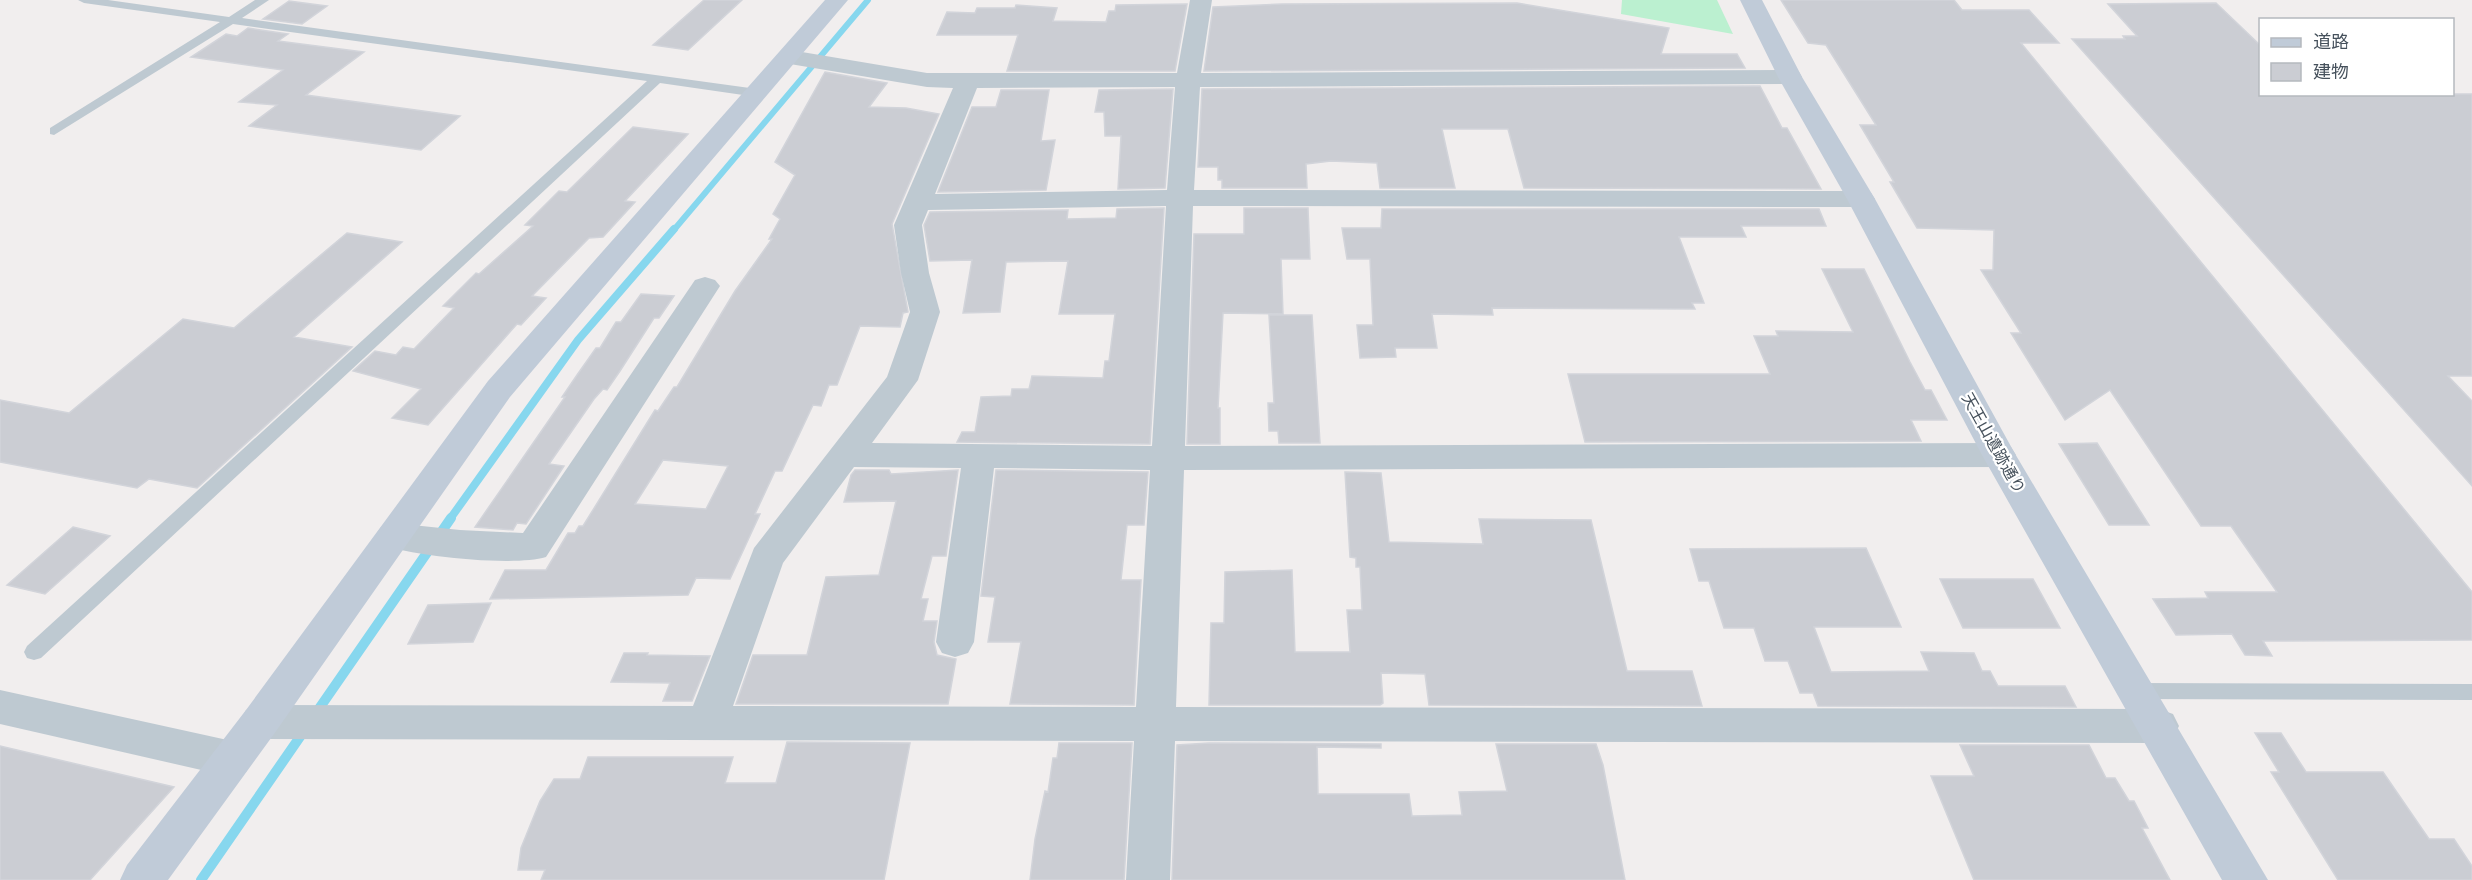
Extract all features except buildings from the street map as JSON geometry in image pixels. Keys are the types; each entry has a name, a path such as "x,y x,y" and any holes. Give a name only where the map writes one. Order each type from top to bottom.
{"street":[{"path":"142,880 260,722 499,389 790,57 837,0"},
{"path":"1148,880 1180,198 1188,79 1201,0"},
{"name":"天王山遺跡通り","path":"1751,0 1790,77 1861,199 2000,455 2246,880"},
{"path":"790,57 927,80 968,81 1790,77"},
{"path":"707,723 767,558 902,380 925,312 908,225 968,81"},
{"path":"918,202 1180,198 1861,199"},
{"path":"393,536 460,544 533,547 705,286"},
{"path":"843,455 1167,458 2000,455"},
{"path":"955,642 979,456"},
{"path":"0,707 232,759"},
{"path":"260,722 2158,726"}],"lane":[{"path":"84,0 757,93"},
{"path":"54,131 263,0"},
{"path":"34,652 657,79"},
{"path":"2136,691 2472,692"}],"green space":[{"path":"1622,0 1717,0 1733,34 1621,14"}],"waterway":[{"path":"673,231 868,0"},
{"path":"450,519 578,340 674,229"},
{"path":"316,713 451,518"},
{"path":"201,880 304,731"}]}
